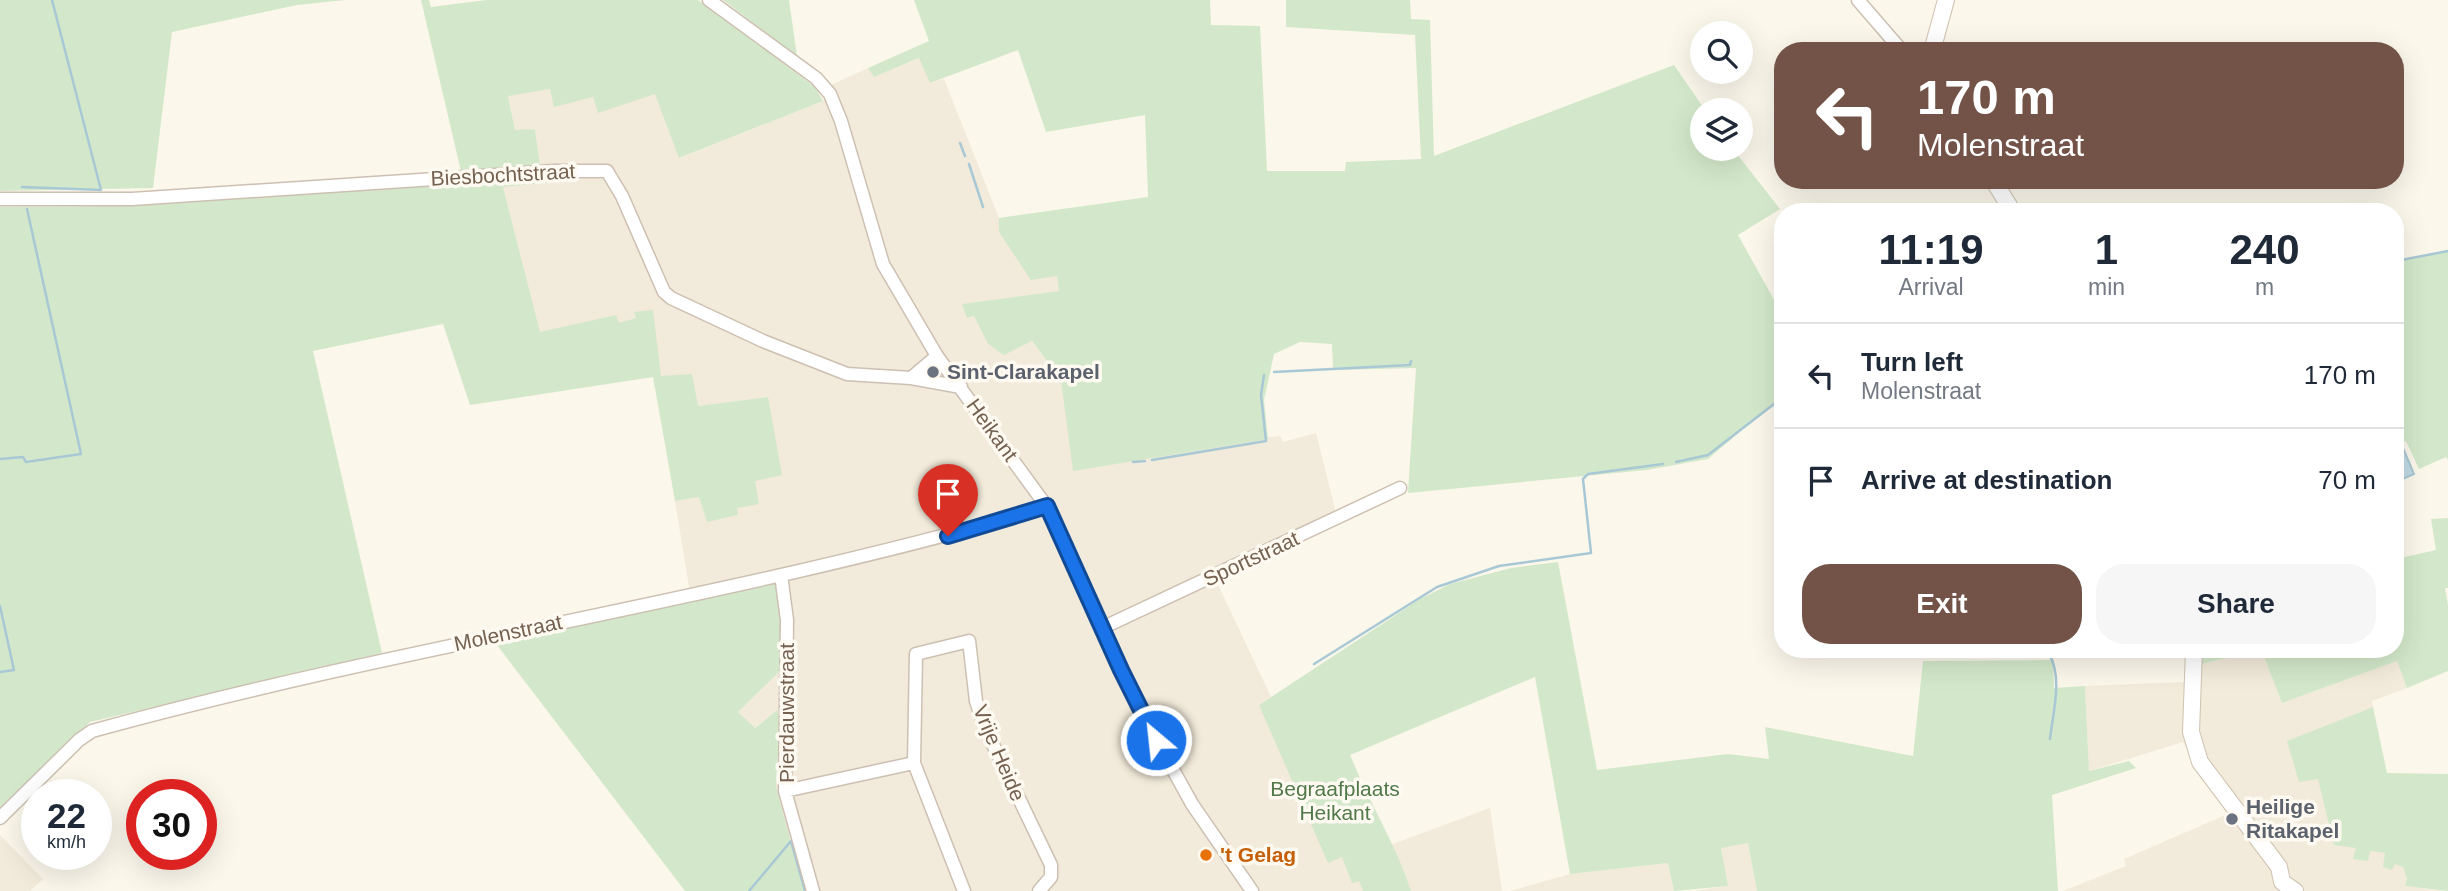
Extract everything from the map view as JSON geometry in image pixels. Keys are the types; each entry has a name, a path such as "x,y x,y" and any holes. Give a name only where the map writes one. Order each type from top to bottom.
{"street":[{"name":"Heikant","path":"709,0 816,78 830,94 841,121 883,264 937,356 1047,506 1145,719 1179,781 1252,891"},
{"path":"1858,0 1894,42"},
{"path":"1934,42 1946,0"},
{"name":"Biesbochtstraat","path":"0,198 132,199 566,170 607,171 622,196 664,292 670,298 763,341 847,374 911,378 961,387"},
{"path":"911,378 937,356"},
{"name":"Sportstraat","path":"1102,628 1400,488"},
{"name":"Molenstraat","path":"0,818 79,740 92,731 346,669 948,536 1047,506"},
{"name":"Pierdauwstraat","path":"781,575 787,620 785,791 813,891"},
{"name":"Vrije Heide","path":"964,891 914,763 916,654 969,641 976,701 985,728 1051,865 1051,877 1039,891"},
{"path":"2194,658 2191,732 2200,762 2278,867 2286,888"},
{"path":"785,791 914,763"}],"shaded area":[{"path":"920,58 930,83 944,79 999,218 999,232 1057,276 1060,291 963,304 968,318 974,316 988,344 1004,354 1032,341 1050,365 1059,364 1063,383 1262,438 1280,436 1283,442 1316,433 1336,513 1213,574 1271,697 1259,705 1350,755 1390,845 1490,808 1502,891 804,891 776,787 780,723 776,711 754,728 738,712 783,668 691,599 675,501 699,497 707,521 738,515 736,509 755,481 768,397 698,406 661,377 634,312 636,318 619,324 615,316 540,333 503,187 577,180 574,165 540,165 535,129 515,131 508,95 550,89 593,97 599,112 655,93 680,158 823,101 831,85 868,68 874,77"},
{"path":"2219,658 2264,658 2282,703 2397,661 2407,688 2372,701 2373,707 2288,741 2318,779 2356,848 2354,859 2370,851 2385,853 2403,867 2407,878 2405,886 2444,891 2063,891 2126,866 2124,859 2228,814 2183,742 2089,771 2085,686 2186,682 2187,665"},
{"path":"0,835 21,856 21,870 34,870 43,879 30,891 0,891"},
{"path":"1748,843 1757,891 1693,891 1727,886 1721,847"},
{"path":"1668,863 1674,891 1510,891 1570,874"}],"green space":[{"path":"0,0 345,0 297,5 172,32 153,188 0,191"},
{"path":"421,0 429,0 431,7 487,0 698,0 815,87 823,101 679,158 655,94 598,113 593,97 554,107 550,89 508,96 515,130 535,129 540,165 574,165 577,180 503,187 540,332 616,315 619,323 636,318 634,312 653,310 661,376 692,374 698,406 768,397 782,475 755,481 759,504 737,508 738,515 707,522 699,497 675,501 653,377 470,405 443,324 313,351 382,653 90,722 30,779 21,779 21,788 0,808 0,207 132,206 463,180"},
{"path":"723,0 789,0 797,56"},
{"path":"914,0 1210,0 1211,25 1260,26 1267,171 1345,171 1346,162 1421,159 1415,35 1286,27 1286,0 1410,0 1411,19 1430,20 1434,156 1674,65 1697,98 1690,98 1690,161 1742,161 1775,203 1774,213 1738,235 1774,300 1774,403 1708,459 1647,470 1408,493 1416,368 1333,370 1332,344 1300,342 1274,354 1264,400 1268,439 1073,471 1059,365 1050,365 1032,341 1004,355 988,344 974,316 967,318 962,304 1059,291 1057,276 1031,280 999,232 999,218 1148,197 1145,115 1046,132 1018,50 930,83 919,58 874,77 868,68 929,41"},
{"path":"2448,250 2448,460 2446,457 2419,469 2406,441 2404,442 2404,260"},
{"path":"2448,518 2448,588 2445,588 2448,605 2448,671 2407,688 2397,661 2282,703 2264,658 2404,658 2404,557 2436,550 2431,519"},
{"name":"Begraafplaats Heikant","path":"1558,562 1597,770 1728,754 1769,759 1765,727 1913,756 1923,661 2053,660 2054,688 2085,686 2089,771 2129,761 2136,768 2052,795 2058,891 1757,891 1748,843 1721,848 1728,886 1674,891 1668,863 1570,874 1535,677 1350,755 1398,856 1411,891 1363,891 1359,881 1352,883 1342,857 1328,863 1259,705 1420,599 1450,584 1511,568"},
{"path":"768,581 778,586 783,668 738,712 755,728 777,710 780,723 776,787 804,891 685,891 497,645"},
{"path":"2202,658 2225,658 2202,664"},
{"path":"2373,707 2387,773 2448,774 2448,891 2405,886 2407,878 2403,867 2395,864 2392,870 2383,867 2385,853 2370,851 2368,861 2353,859 2356,848 2334,845 2318,779 2299,782 2287,741"}],"water":[{"path":"2404,450 2414,474 2404,478"}],"waterway":[{"path":"22,187 101,190 52,0"},
{"path":"960,143 965,156"},
{"path":"969,164 983,207"},
{"path":"0,459 23,457 26,462 81,454 27,209"},
{"path":"2404,259 2448,251"},
{"path":"1274,372 1410,365 1411,361"},
{"path":"1152,460 1266,441 1261,395 1264,375"},
{"path":"1676,462 1708,455 1774,404"},
{"path":"1133,462 1145,461"},
{"path":"1314,664 1437,587 1499,566 1591,553 1583,479 1588,474 1663,464"},
{"path":"0,606 14,670 0,672"},
{"path":"2050,739 2056,684 2051,658"},
{"path":"749,891 791,841 805,891"}],"place":[{"name":"Sint-Clarakapel","path":"933,372"},
{"name":"Heilige Ritakapel","path":"2232,819"},
{"name":"'t Gelag","path":"1206,855"}],"route":[{"path":"948,536 1047,506 1121,670 1156,740"}]}
